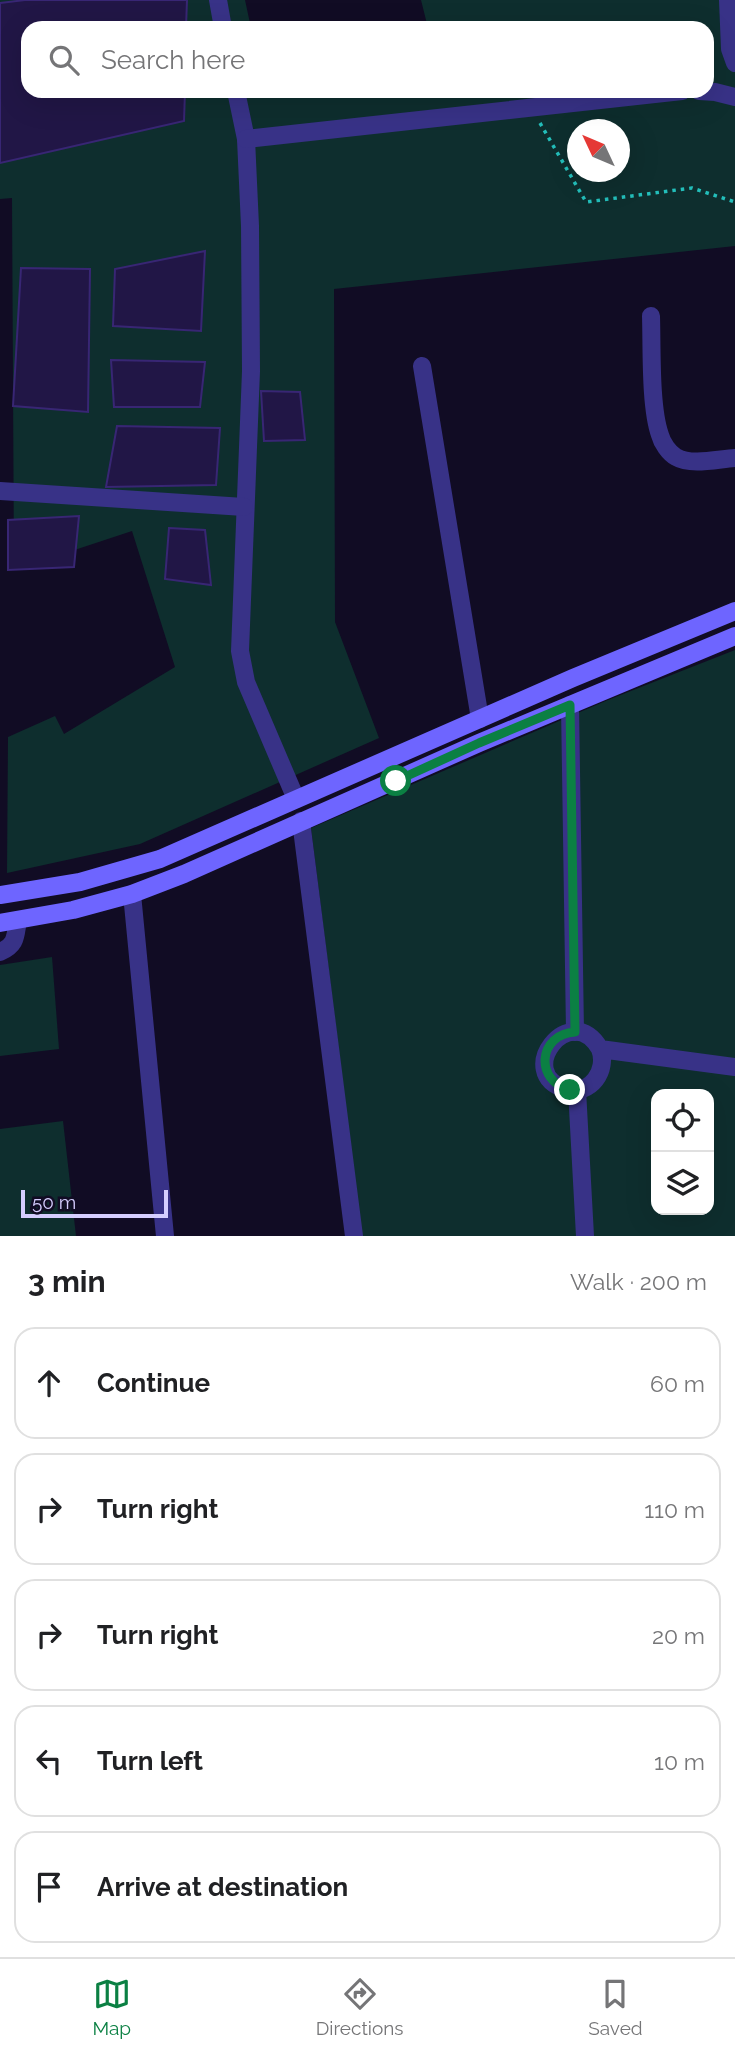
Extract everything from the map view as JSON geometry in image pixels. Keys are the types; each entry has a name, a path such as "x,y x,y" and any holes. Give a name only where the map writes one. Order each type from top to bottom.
{"main road":[{"path":"0,895 80,882 160,859 573,678 735,611"},
{"path":"9,921 72,910 132,894 184,874 300,821 735,636"}],"street":[{"path":"218,0 222,21"},
{"path":"728,0 730,49 735,63"},
{"path":"714,92 735,97"},
{"path":"237,98 246,139 250,226 251,371 240,650 246,682 296,799"},
{"path":"246,139 616,98"},
{"path":"651,316 655,410 665,445 676,457 691,461 735,458"},
{"path":"422,366 480,719"},
{"path":"0,491 244,507"},
{"path":"570,705 575,1032"},
{"path":"300,821 354,1236"},
{"path":"132,894 165,1236"},
{"path":"0,952 13,943 9,921"},
{"path":"575,1032 590,1037 600,1049 603,1062 599,1075 590,1085 570,1090 557,1085 548,1075 545,1055 551,1043 562,1035 575,1032"},
{"path":"600,1049 735,1067"},
{"path":"577,1090 585,1236"}],"path":[{"path":"530,107 586,202 692,188 735,202"}],"green space":[{"path":"0,0 245,0 250,21 21,21 21,98 714,98 714,21 426,21 421,0 735,0 735,246 334,289 335,622 379,738 140,844 7,873 8,737 55,716 64,734 175,667 132,531 14,570 12,198 0,199"},
{"path":"735,650 735,1236 362,1236 311,828 608,700"},
{"path":"52,957 59,1049 0,1056 0,965"},
{"path":"63,1121 76,1236 0,1236 0,1129"}],"building":[{"path":"25,0 187,0 186,21 21,21 21,98 185,98 184,121 0,163 0,3"},
{"path":"205,251 201,331 113,326 115,269"},
{"path":"21,268 90,269 88,412 13,406"},
{"path":"111,360 205,362 200,407 114,407"},
{"path":"261,391 300,392 305,440 264,441"},
{"path":"117,426 220,428 216,485 106,487"},
{"path":"79,516 74,567 8,570 8,520"},
{"path":"169,528 205,530 211,585 165,579"}],"route":[{"path":"396,781 570,705 575,1032 556,1038 545,1055 546,1069 552,1081 570,1090"}]}
